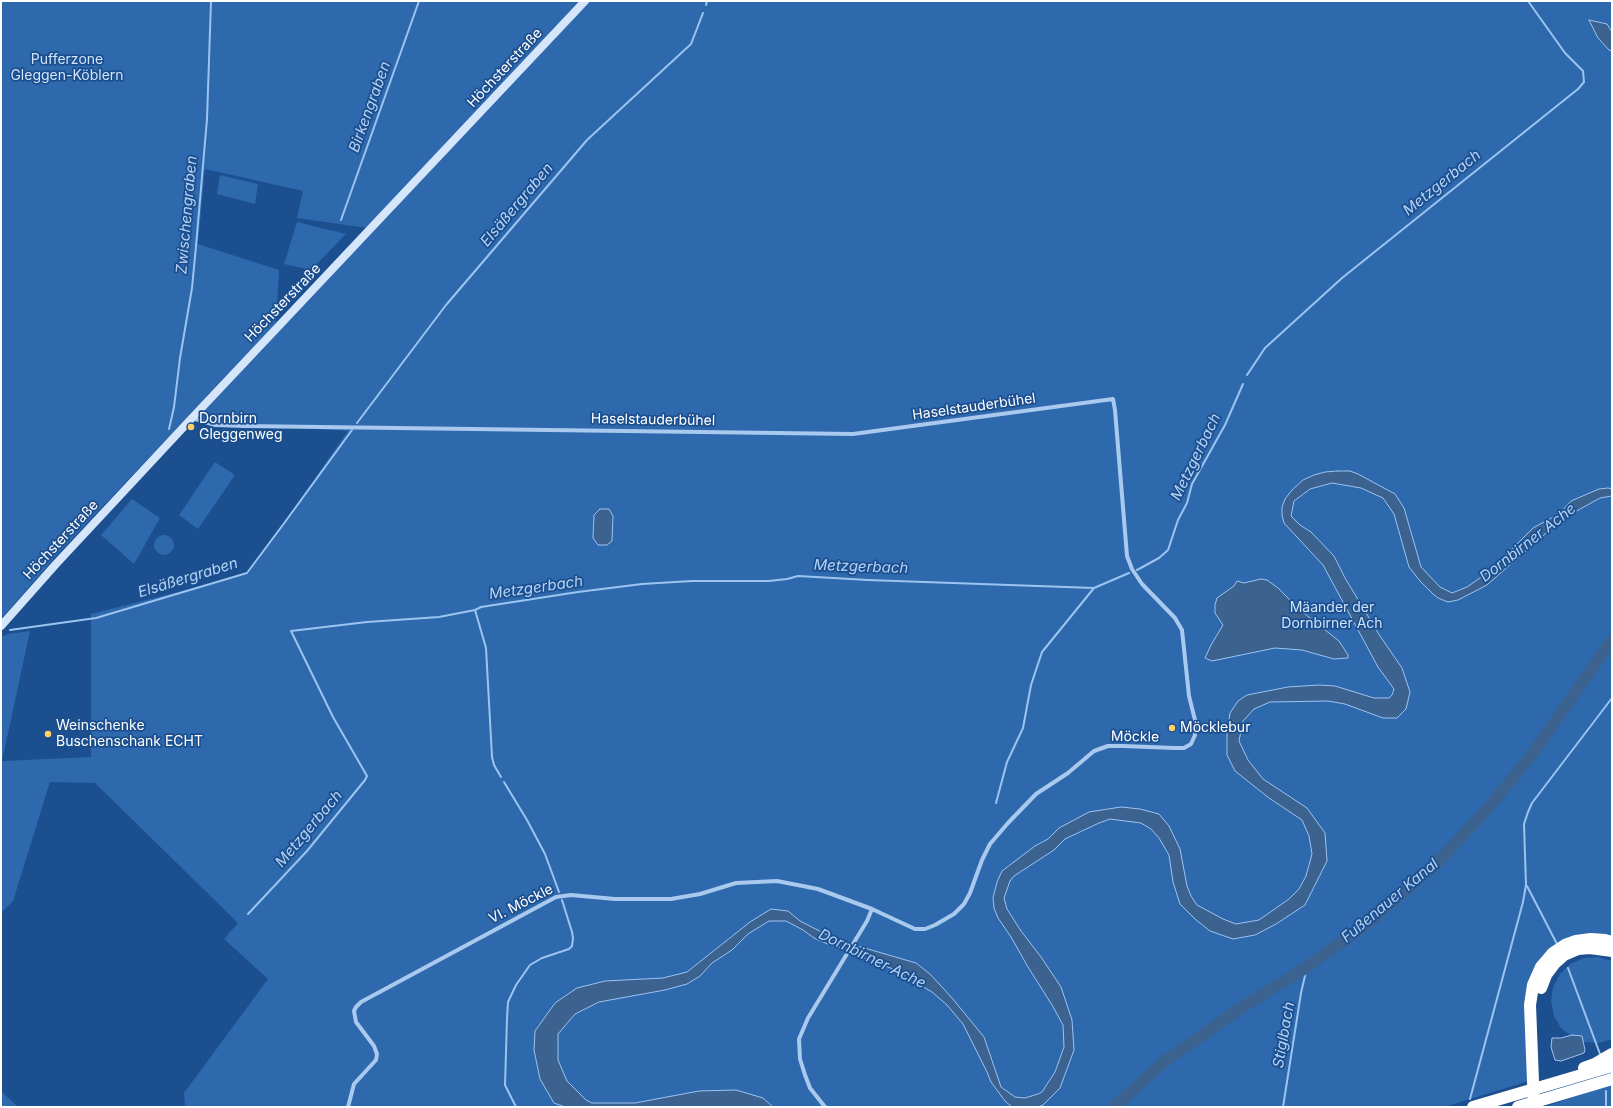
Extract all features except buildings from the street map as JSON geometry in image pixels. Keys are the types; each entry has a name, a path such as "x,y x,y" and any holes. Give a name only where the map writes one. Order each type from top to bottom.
{"highway":[{"path":"1534,1107 1530,1004 1533,985 1541,967 1553,953 1565,945 1576,941 1591,939 1612,942"},
{"path":"1542,1107 1538,1006 1540,989 1546,975 1555,963 1564,955 1578,949 1596,948 1612,951"},
{"path":"1514,1095 1548,1080 1595,1064 1612,1054"},
{"path":"1473,1107 1612,1066"},
{"path":"1518,1107 1612,1079"}],"main road":[{"name":"Höchsterstraße","path":"1,626 56,564 192,418 585,1"}],"street":[{"name":"Haselstauderbühel","path":"192,418 215,424 244,426 853,434 1113,399"},
{"name":"Möckle","path":"872,909 915,929 925,929 935,925 954,914 964,904 990,844 1008,823 1036,794 1068,773 1094,751 1108,746 1162,749 1184,748 1191,744 1194,740 1195,720 1189,696 1182,630 1175,618 1142,584 1132,569 1127,556 1113,399"},
{"name":"VI. Möckle","path":"348,1107 354,1084 376,1060 377,1054 374,1046 356,1022 354,1011 356,1007 361,1002 556,897 571,895 615,899 671,899 700,894 736,883 776,881 818,889 872,909"},
{"path":"825,1107 810,1088 804,1075 800,1059 799,1039 808,1018 867,921 872,909"}],"green space":[{"name":"Pufferzone Gleggen-Köblern","path":"1,1 580,1 367,228 297,218 303,191 205,169 198,244 279,270 276,323 57,555 1,619"},
{"name":"Mäander der Dornbirner Ach","path":"589,1 1612,1 1612,938 1535,969 1529,1081 1444,1107 185,1107 184,1093 268,979 224,939 238,923 95,783 50,782 13,901 1,913 1,637 8,634 30,631 2,761 91,757 91,614 248,574 348,431 217,423 198,416"},
{"path":"220,175 258,184 255,204 217,194"},
{"path":"297,222 346,234 311,270 284,264"},
{"path":"215,462 235,475 198,529 179,515"},
{"path":"132,499 160,518 134,564 101,535"},
{"path":"164,535 171,538 174,545 171,552 164,555 157,552 154,545 157,538"},
{"path":"1598,957 1612,961 1612,1039 1599,1043 1585,1042 1573,1037 1561,1028 1554,1016 1551,1001 1553,987 1560,974 1570,964 1584,958"},
{"path":"1612,1084 1612,1107 1544,1107"},
{"path":"1,1091 18,1107 1,1107"}],"water":[{"path":"1589,20 1607,24 1612,32 1612,51 1609,50 1598,38"},
{"name":"Dornbirner Ache","path":"1337,471 1350,471 1358,474 1395,494 1404,508 1421,567 1440,587 1452,593 1467,587 1490,571 1533,528 1559,514 1571,501 1599,489 1612,489 1612,496 1600,498 1562,519 1487,585 1458,600 1448,602 1433,594 1409,567 1394,514 1383,498 1361,488 1332,483 1310,489 1294,501 1291,516 1300,525 1311,532 1334,556 1345,578 1380,636 1402,668 1410,692 1406,709 1397,718 1383,718 1345,704 1328,701 1270,702 1254,709 1243,721 1239,741 1248,760 1263,779 1307,808 1325,833 1327,861 1305,905 1276,924 1255,935 1233,939 1210,931 1180,904 1173,882 1169,855 1159,838 1151,829 1141,823 1110,819 1065,839 1054,850 1014,876 1010,881 1004,898 1007,909 1021,931 1061,987 1072,1020 1074,1050 1060,1088 1043,1105 1038,1107 1012,1107 1005,1101 991,1082 963,1024 947,1005 932,992 893,969 854,954 846,949 830,945 814,938 786,921 769,921 748,934 732,950 712,963 700,976 687,984 665,990 599,1002 575,1014 558,1034 558,1060 567,1081 586,1100 592,1103 635,1103 699,1091 736,1090 763,1098 773,1107 565,1107 554,1103 540,1079 534,1050 535,1031 555,1003 577,988 605,981 663,978 687,972 750,922 771,909 788,911 800,921 849,946 861,947 916,963 930,974 984,1037 1001,1087 1015,1097 1025,1098 1042,1092 1055,1072 1064,1047 1063,1025 1011,937 998,918 994,908 993,898 997,882 1002,871 1035,846 1048,839 1059,828 1089,812 1121,807 1140,809 1159,814 1169,826 1180,849 1187,886 1191,896 1197,905 1223,919 1236,924 1259,920 1289,899 1299,889 1306,876 1312,854 1309,836 1302,820 1269,798 1235,771 1227,755 1227,734 1230,713 1238,701 1247,695 1288,687 1319,685 1335,686 1374,698 1389,698 1394,689 1378,667 1323,565 1284,523 1282,507 1285,499 1292,490 1303,480 1314,475"},
{"path":"600,509 609,509 613,516 612,541 607,545 598,545 593,538 594,515"},
{"path":"1261,579 1267,580 1278,588 1300,610 1339,641 1348,655 1348,658 1334,659 1302,650 1275,648 1212,661 1205,658 1223,625 1215,613 1217,598 1234,586 1237,581 1244,583"},
{"path":"1572,1035 1582,1036 1585,1050 1584,1053 1561,1061 1555,1060 1551,1047 1552,1038 1561,1038"}],"waterway":[{"name":"Zwischengraben","path":"169,429 174,407 180,358 192,288 207,119 211,1"},
{"name":"Birkengraben","path":"341,220 419,1"},
{"name":"Elsäßergraben","path":"706,5 707,1"},
{"name":"Metzgerbach","path":"1247,375 1265,348 1342,278 1578,89 1584,82 1583,71 1565,53 1528,1"},
{"name":"Elsäßergraben","path":"357,423 446,305 587,140 691,44 703,13"},
{"name":"Metzgerbach","path":"1137,570 1159,558 1168,550 1178,520 1187,503 1192,484 1225,425 1243,384"},
{"name":"Elsäßergraben","path":"10,630 96,618 247,573 352,430"},
{"name":"Metzgerbach","path":"248,914 307,851 367,776 333,717 291,631 367,622 439,617 475,610 481,607 642,584 692,581 769,581 798,576 1094,588 1129,573"},
{"path":"996,803 1007,762 1023,728 1031,685 1042,652 1094,588"},
{"path":"475,610 486,648 492,757 494,765 501,777"},
{"name":"Fußenauer Kanal","path":"1114,1107 1164,1062 1244,1006 1307,967 1368,923 1437,863 1489,807 1533,753 1612,640"},
{"path":"1470,1099 1523,902 1526,885 1524,824 1528,812 1532,803 1612,698"},
{"path":"504,782 545,854 559,892"},
{"path":"1527,886 1557,944"},
{"path":"516,1107 505,1085 508,1002 516,985 530,965 542,958 569,949 572,946 572,932 562,900"},
{"name":"Stiglbach","path":"1283,1107 1301,993 1307,967"},
{"path":"1568,968 1600,1054"},
{"path":"1606,1091 1606,1107"}],"place":[{"name":"Dornbirn Gleggenweg","path":"191,427"},
{"name":"Möcklebur","path":"1172,728"},
{"name":"Weinschenke Buschenschank ECHT","path":"48,734"}]}
